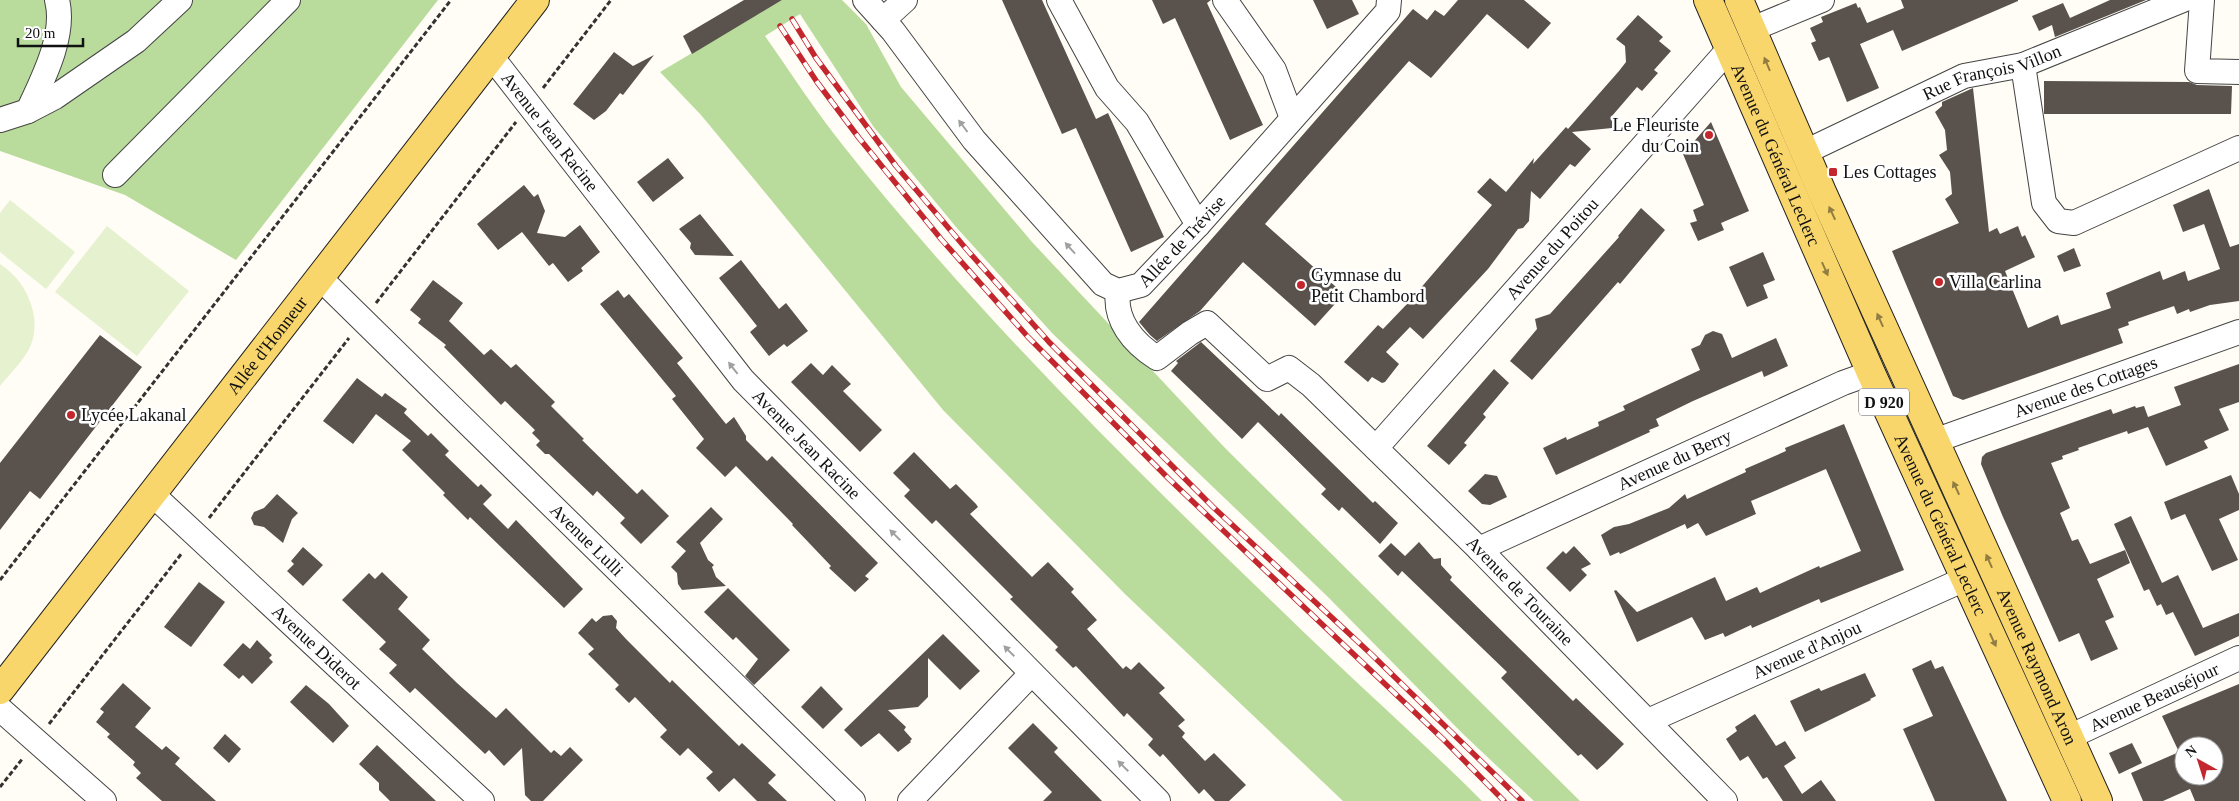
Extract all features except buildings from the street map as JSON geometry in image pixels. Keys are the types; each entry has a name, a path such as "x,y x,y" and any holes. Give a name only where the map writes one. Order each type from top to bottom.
{"main road":[{"name":"Allée d'Honneur","path":"0,690 535,0"},
{"name":"Avenue du Général Leclerc","path":"1708,0 1871,373 2067,801"},
{"name":"Avenue du Général Leclerc","path":"1739,0 1805,152 1976,532"},
{"name":"Avenue Raymond Aron","path":"1976,532 2098,801"}],"street":[{"path":"28,111 52,60 59,10 56,0"},
{"path":"0,120 28,111 55,97 136,41 180,0"},
{"path":"115,175 288,0"},
{"path":"865,0 883,20 974,140 1111,287"},
{"path":"883,20 905,0"},
{"path":"1059,0 1107,88 1137,122 1198,225"},
{"path":"1225,0 1274,70 1292,118"},
{"name":"Allée de Trévise","path":"1111,287 1141,285 1198,225 1388,11 1389,0"},
{"path":"1752,30 1822,0"},
{"name":"Rue François Villon","path":"1805,152 1964,76 2023,65 2183,0"},
{"path":"2202,0 2197,71 2239,72"},
{"name":"Avenue du Poitou","path":"1376,448 1729,48"},
{"name":"Avenue Jean Racine","path":"491,56 743,380 1158,801"},
{"path":"2023,65 2044,203 2058,221 2074,223 2239,148"},
{"name":"Avenue Lulli","path":"320,278 853,801"},
{"name":"Avenue de Touraine","path":"1111,287 1123,328 1158,358 1190,333 1207,324 1267,378 1289,368 1311,385 1479,550 1725,801"},
{"name":"Avenue des Cottages","path":"1934,440 2239,332"},
{"name":"Avenue du Berry","path":"1479,550 1834,387 1871,373"},
{"name":"Avenue Diderot","path":"152,494 482,801"},
{"name":"Avenue d'Anjou","path":"1648,721 1966,579"},
{"name":"Avenue Beauséjour","path":"2069,737 2239,658"},
{"path":"910,801 1032,674"},
{"path":"0,709 104,801"}],"path":[{"path":"0,580 450,0"},
{"path":"0,787 610,0"}],"green space":[{"path":"0,0 438,0 236,260 125,195 0,151"},
{"path":"782,0 842,0 866,24 901,87 1032,242 1226,449 1580,801 1534,801 1462,733 1327,596 1053,334 956,227 873,126 800,14 765,36 834,134 895,210 1001,329 1112,444 1308,636 1482,801 1343,801 1125,594 943,410 701,115 660,72"},
{"path":"10,200 75,252 46,289 0,252 0,213"},
{"path":"107,226 189,291 137,356 55,292"},
{"path":"0,264 17,279 29,298 34,320 34,331 30,348 0,386"}],"railway":[{"path":"792,19 816,58 896,166 1049,342 1213,507 1370,653 1522,801"},
{"path":"780,26 817,82 859,138 941,239 1028,337 1169,479 1443,739 1504,801"}],"place":[{"name":"Le Fleuriste du Coin","path":"1709,135"},
{"name":"Les Cottages","path":"1833,172"},
{"name":"Villa Carlina","path":"1939,282"},
{"name":"Gymnase du Petit Chambord","path":"1301,285"},
{"name":"Lycée Lakanal","path":"71,415"}]}
